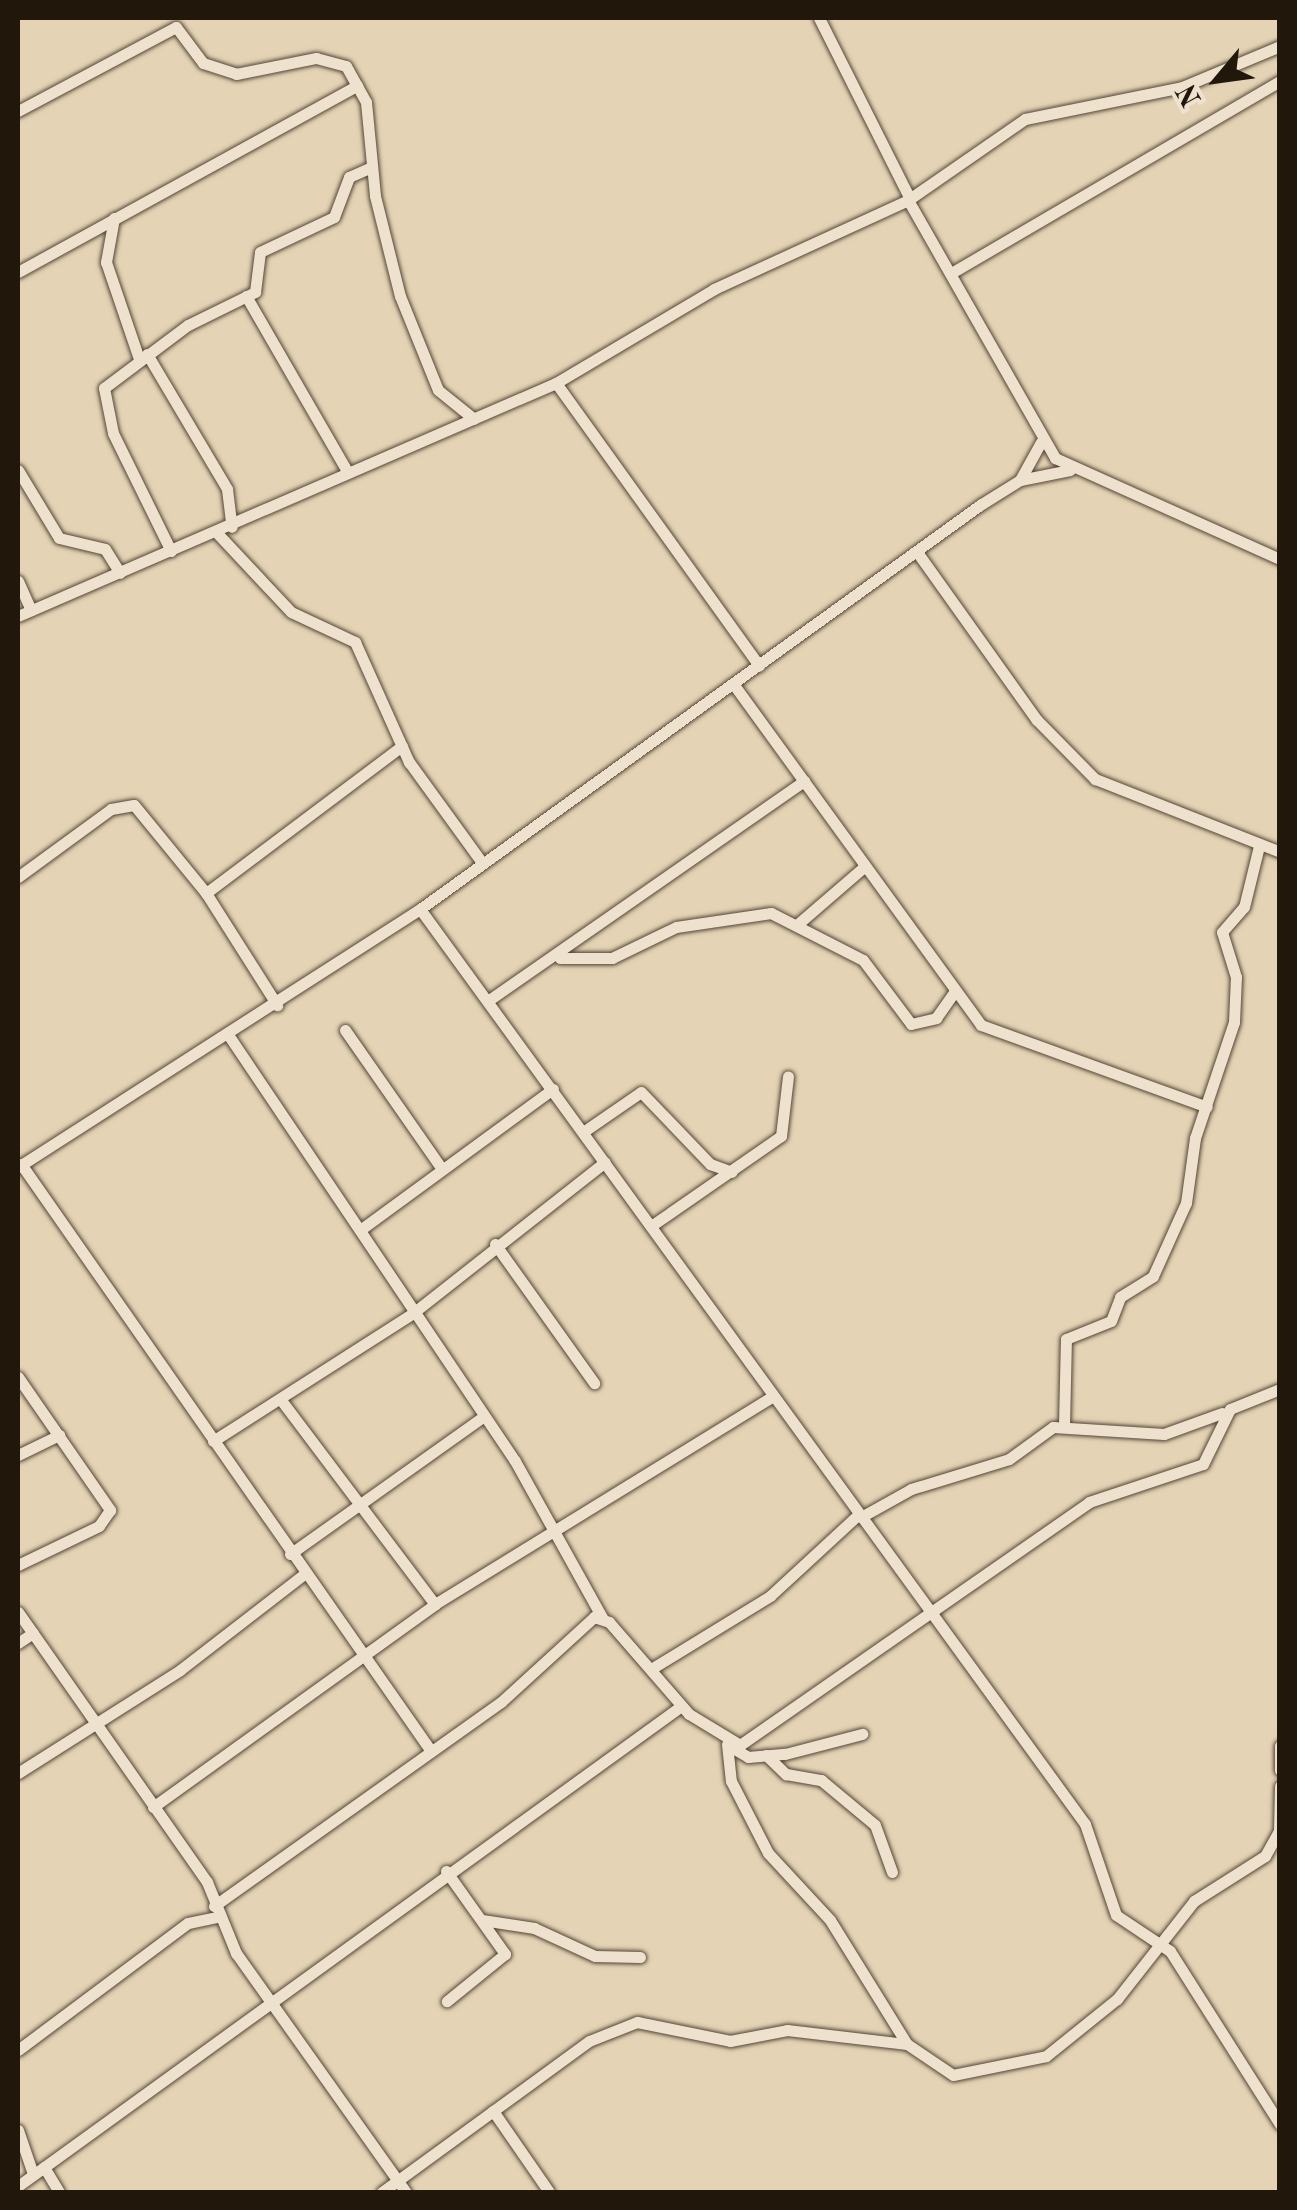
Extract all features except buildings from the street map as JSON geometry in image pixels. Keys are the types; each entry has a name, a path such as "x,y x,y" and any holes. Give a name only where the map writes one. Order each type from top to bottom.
{"street":[{"path":"819,18 909,200 953,272 1042,442 1070,470 1151,495 1280,558"},
{"path":"18,111 176,27 217,70 267,72 321,58 346,66 356,86 400,296 438,390 474,419"},
{"path":"18,616 232,527 556,383 714,289 909,200 1025,118 1182,87 1280,46"},
{"path":"953,272 1280,81"},
{"path":"18,272 356,86"},
{"path":"172,550 101,402 104,388 144,356 246,296 264,278 260,252 334,217 349,177 371,166"},
{"path":"114,218 106,262 144,356 228,489 232,527"},
{"path":"246,296 348,473"},
{"path":"556,383 758,666"},
{"path":"1020,480 1042,442"},
{"path":"18,470 59,538 104,549 120,573"},
{"path":"431,1751 19,1166 229,1036 420,909 481,861 1020,480 1070,470"},
{"path":"216,533 291,612 355,642 402,746 481,861"},
{"path":"917,552 1076,762 1128,794 1280,852"},
{"path":"18,581 31,610"},
{"path":"734,685 981,1025 1207,1107"},
{"path":"206,894 402,746"},
{"path":"489,1000 560,958 804,780"},
{"path":"18,877 124,804 143,810 206,894 276,1004"},
{"path":"1064,1424 1066,1339 1111,1321 1120,1297 1153,1276 1186,1203 1238,993 1222,932 1244,908 1259,846"},
{"path":"799,923 865,866"},
{"path":"420,909 651,1226 770,1398 1085,1824 1116,1916 1164,1943 1280,2124"},
{"path":"560,958 612,958 676,928 771,913 799,923 863,960 911,1024 936,1018 954,992"},
{"path":"344,1030 442,1168"},
{"path":"229,1036 484,1416 548,1532 602,1617 680,1706 729,1746 766,1756 786,1774 821,1780 876,1825 892,1872"},
{"path":"651,1226 784,1133 779,1097 788,1076"},
{"path":"360,1230 552,1089"},
{"path":"583,1132 641,1092 710,1164 732,1172"},
{"path":"213,1441 413,1313 495,1244 605,1162"},
{"path":"495,1244 594,1383"},
{"path":"18,1377 106,1500 108,1520 18,1564"},
{"path":"651,1669 770,1596 860,1516 912,1488 1009,1458 1064,1424 1164,1434 1280,1390"},
{"path":"154,1807 435,1604 770,1398"},
{"path":"281,1400 363,1503 435,1604"},
{"path":"729,1746 930,1616 1089,1502 1203,1464 1230,1410"},
{"path":"290,1554 484,1416"},
{"path":"18,1456 59,1435"},
{"path":"18,1773 98,1724 304,1574"},
{"path":"18,1612 154,1807 270,2001 406,2192"},
{"path":"18,2047 188,1923 215,1911 431,1751 602,1617"},
{"path":"18,1643 32,1632"},
{"path":"18,2186 680,1706"},
{"path":"766,1756 862,1734"},
{"path":"729,1746 731,1781 768,1853 830,1920 908,2044 953,2075 1017,2068 1095,2020 1164,1943 1194,1901 1272,1848 1280,1786"},
{"path":"1280,1746 1280,1770"},
{"path":"446,1872 482,1920 502,1962 447,2001"},
{"path":"482,1920 534,1928 595,1956 640,1957"},
{"path":"382,2192 588,2041 637,2022 730,2042 787,2030 908,2044"},
{"path":"493,2112 549,2192"},
{"path":"18,2130 39,2170 60,2192"}]}
